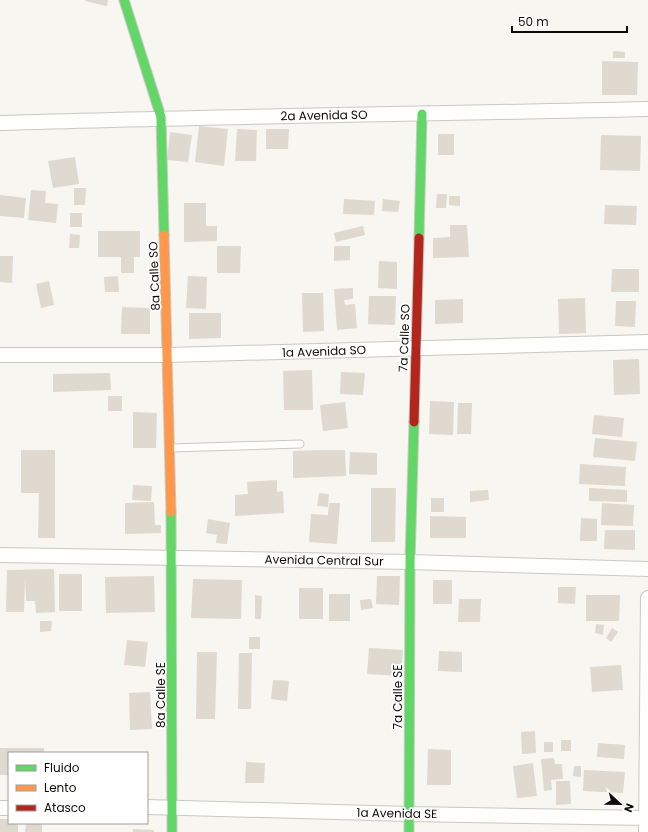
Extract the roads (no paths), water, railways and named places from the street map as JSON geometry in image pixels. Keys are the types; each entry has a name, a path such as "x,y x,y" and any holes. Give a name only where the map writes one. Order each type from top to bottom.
{"street":[{"name":"8a Calle SO","path":"124,0 161,117 172,558"},
{"name":"2a Avenida SO","path":"0,123 161,117 422,114 648,109"},
{"name":"7a Calle SO","path":"410,562 422,114"},
{"name":"1a Avenida SO","path":"0,355 168,355 648,342"},
{"name":"Avenida Central Sur","path":"0,555 410,562 648,569"},
{"name":"8a Calle SE","path":"172,558 172,832"},
{"name":"7a Calle SE","path":"408,832 410,562"},
{"path":"646,832 648,598"},
{"name":"1a Avenida SE","path":"148,807 173,806 409,814 647,818"}],"lane":[{"path":"170,448 300,444"}]}
